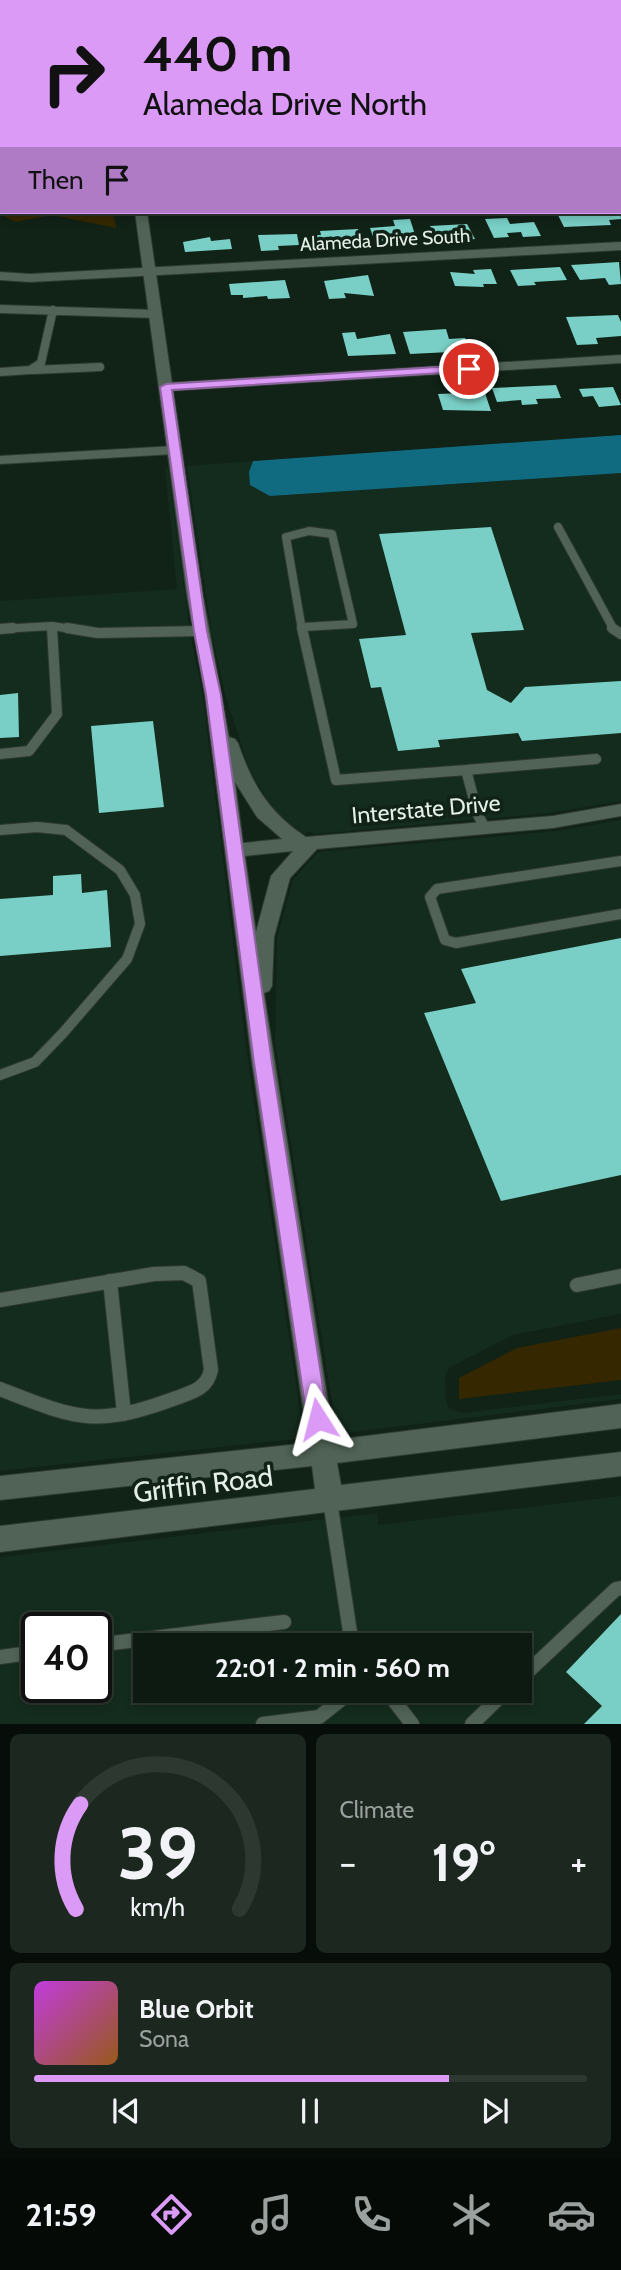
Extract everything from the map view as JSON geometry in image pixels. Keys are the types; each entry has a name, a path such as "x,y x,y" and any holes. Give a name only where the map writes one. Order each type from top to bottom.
{"street":[{"path":"141,214 201,631 214,695 261,1043 330,1501"},
{"name":"Alameda Drive South","path":"0,276 30,278 621,246"},
{"path":"166,387 621,359"},
{"path":"214,695 238,772 256,804 275,827 307,844 281,876 264,937 261,1043"},
{"name":"Interstate Drive","path":"234,850 553,822 621,810"},
{"name":"Griffin Road","path":"0,1488 323,1453 621,1416"},
{"name":"Griffin Road","path":"0,1539 621,1464"}],"lane":[{"path":"0,309 155,314"},
{"path":"30,370 41,363 53,310"},
{"path":"0,372 100,368"},
{"path":"0,460 175,450"},
{"path":"558,527 612,629 621,634"},
{"path":"304,627 354,624 336,544 332,534 317,530 293,533 286,537 304,627 336,780 596,759"},
{"path":"0,754 29,751 57,714 52,626"},
{"path":"0,629 52,626 98,633 201,631"},
{"path":"466,770 478,814 485,828"},
{"path":"0,830 37,827 66,830 120,870 135,895 140,924 127,959 63,1033 35,1062 0,1075"},
{"path":"621,861 437,889 430,897 445,940 456,943 621,914"},
{"path":"0,1300 154,1274 184,1273 199,1281 211,1370 209,1380 200,1389 124,1414 95,1418 71,1415 0,1389"},
{"path":"577,1285 621,1276"},
{"path":"110,1281 124,1414"},
{"path":"330,1501 350,1633"},
{"path":"532,1668 616,1589 621,1588"},
{"path":"112,1643 284,1622"},
{"path":"0,1657 21,1654"},
{"path":"263,1724 319,1717 337,1703"},
{"path":"396,1703 412,1724"},
{"path":"472,1724 494,1703"}],"shaded area":[{"path":"0,214 113,214 116,228 52,215 15,222"},
{"path":"253,461 249,472 270,496 621,473 621,801 549,813 314,834 309,831 305,834 284,821 249,769 225,694 211,630 187,466"},
{"path":"165,468 168,468 190,632 203,697 247,1054 304,1438 0,1471 0,601 177,589"},
{"path":"621,820 621,1314 513,1335 449,1368 445,1377 446,1402 450,1409 462,1413 621,1394 621,1399 337,1434 275,1043 277,938 293,880 318,852 557,831"},
{"path":"621,1328 621,1380 459,1399 459,1378 517,1348"},
{"path":"621,1496 621,1724 0,1724 0,1557 377,1513 378,1525"}],"water":[{"path":"621,435 621,473 270,496 250,485 249,472 253,461"}],"building":[{"path":"620,214 621,219 609,220 611,225 564,227 558,215"},
{"path":"507,218 510,224 534,222 541,236 523,237 521,232 507,233 509,237 494,238 485,219"},
{"path":"410,219 417,241 396,242 395,239 375,242 370,228 395,226 393,220"},
{"path":"467,224 475,239 453,241 451,236 435,237 430,226"},
{"path":"358,229 363,247 340,248 338,243 309,244 307,235 321,235 320,231"},
{"path":"297,234 299,245 278,246 279,250 261,251 258,235"},
{"path":"210,237 211,241 230,239 232,249 185,252 183,242"},
{"path":"619,262 621,284 609,285 605,278 580,280 571,265"},
{"path":"560,267 567,280 534,282 536,285 518,286 510,270"},
{"path":"491,269 497,284 483,284 484,287 455,286 450,272 475,274 473,270"},
{"path":"368,275 374,296 344,293 346,298 329,299 324,281"},
{"path":"285,280 290,298 243,298 243,295 231,295 229,284"},
{"path":"618,315 621,336 596,338 598,344 577,345 566,317"},
{"path":"446,329 449,339 465,338 470,351 410,354 403,332"},
{"path":"355,332 357,339 390,334 396,354 348,356 342,333"},
{"path":"556,385 561,398 536,399 538,404 522,405 521,400 497,402 492,388"},
{"path":"483,387 491,411 443,410 438,394 463,393 461,388"},
{"path":"613,387 621,405 599,407 593,396 583,397 579,389"},
{"path":"491,527 524,630 471,633 487,690 511,703 525,687 621,681 621,733 522,741 518,733 438,740 440,747 398,751 381,687 371,688 359,639 406,635 379,534"},
{"path":"18,693 19,737 0,738 0,695"},
{"path":"153,721 164,807 99,813 91,726"},
{"path":"81,874 82,893 107,890 111,947 0,956 0,899 53,895 53,876"},
{"path":"621,938 621,1175 501,1201 424,1013 476,1003 461,969"},
{"path":"621,1614 621,1724 584,1724 602,1706 566,1672"}],"route":[{"path":"318,1419 263,1063 214,695 201,631 166,387 469,369"}]}
